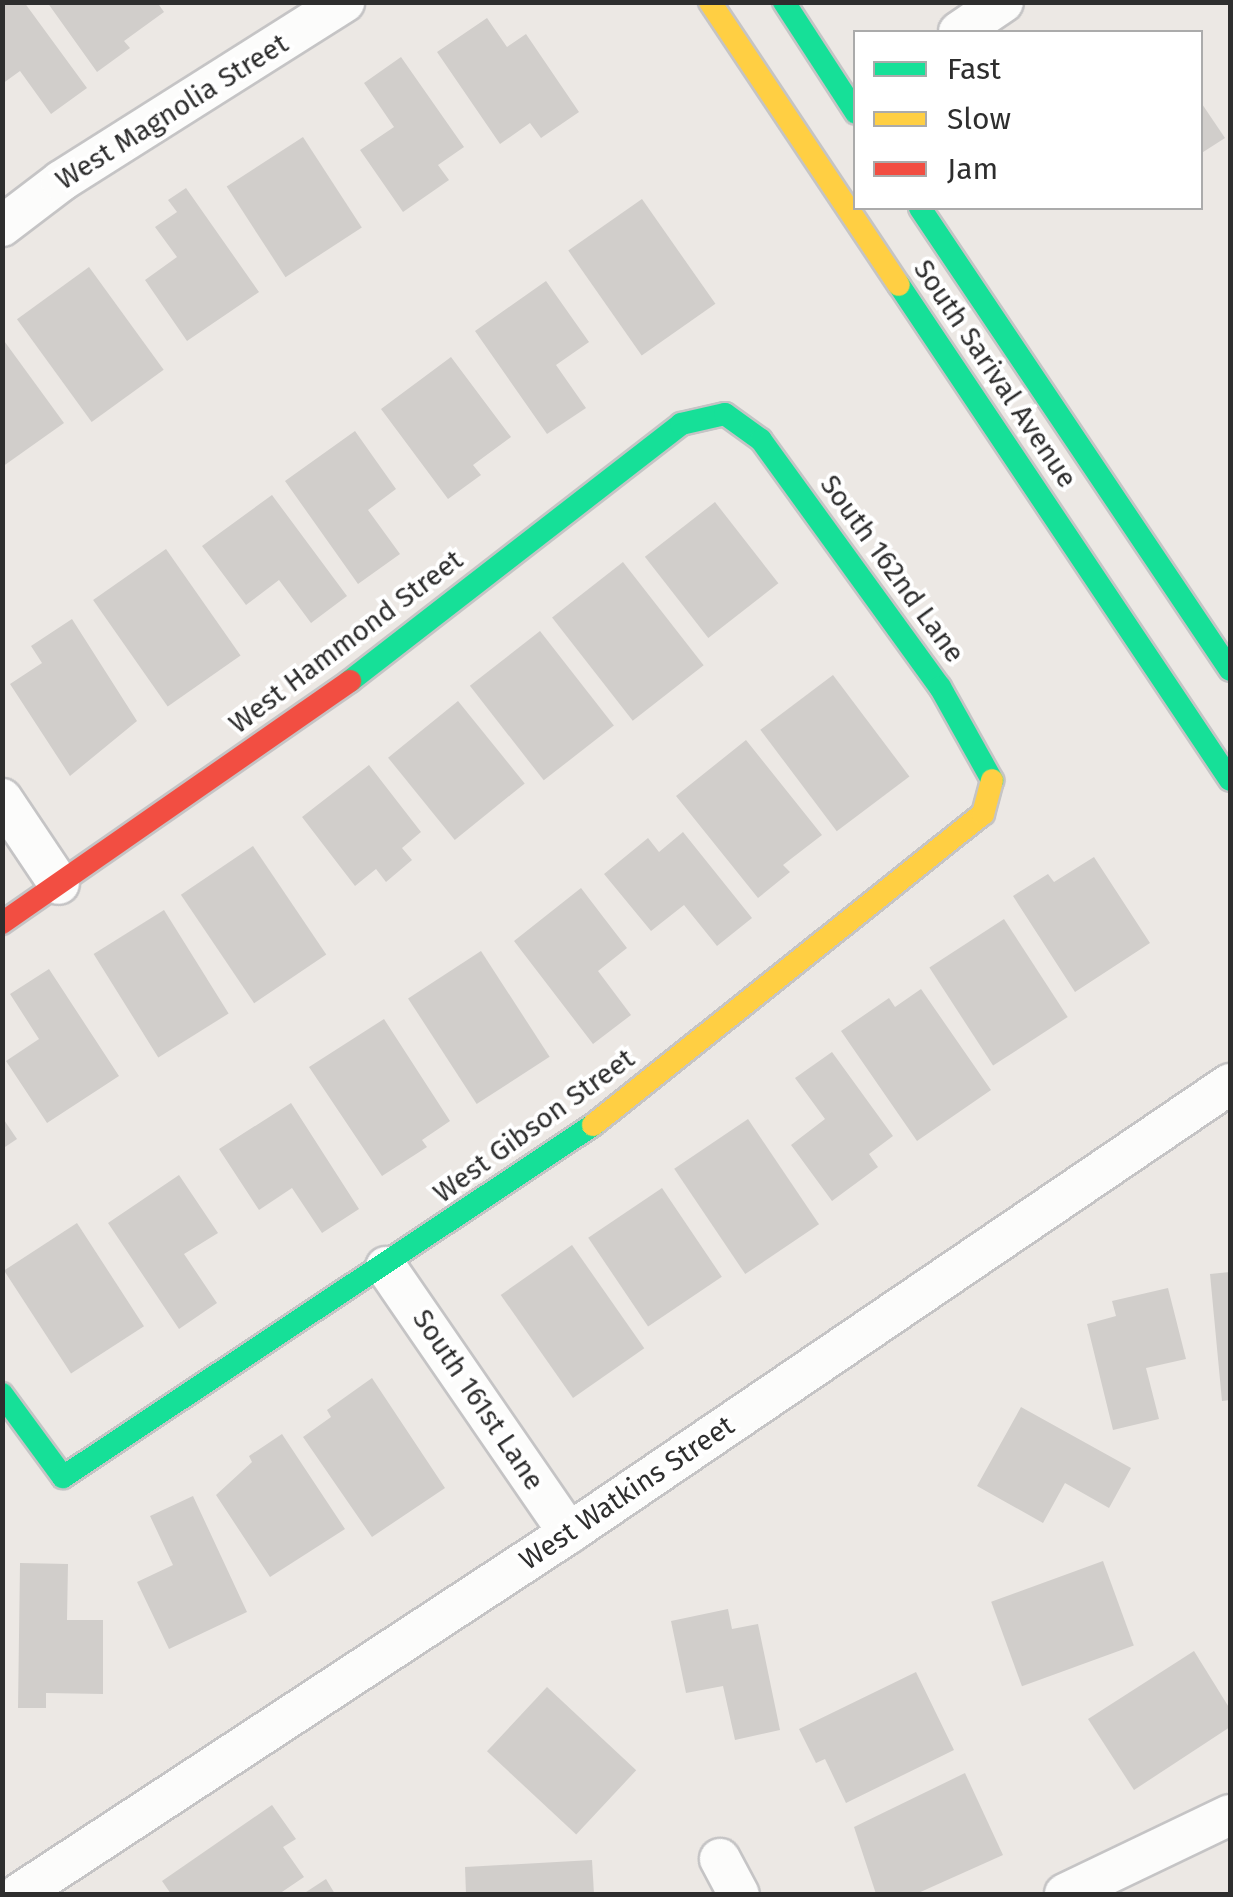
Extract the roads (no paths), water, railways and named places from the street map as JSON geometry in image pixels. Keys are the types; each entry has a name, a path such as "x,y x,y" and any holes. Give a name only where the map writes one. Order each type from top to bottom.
{"street":[{"name":"West Magnolia Street","path":"2,226 61,180 344,2"},
{"name":"South Sarival Avenue","path":"710,2 836,117"},
{"name":"South Sarival Avenue","path":"784,2 853,146"},
{"path":"962,30 1003,2"},
{"name":"South Sarival Avenue","path":"891,210 1230,780"},
{"name":"South Sarival Avenue","path":"921,210 1230,670"},
{"name":"South 162nd Lane","path":"725,414 761,440 940,687 993,775"},
{"name":"West Hammond Street","path":"2,922 296,722 682,424 725,414"},
{"name":"West Gibson Street","path":"2,1394 63,1477 562,1150 982,814 993,775"},
{"path":"2,799 60,884"},
{"name":"West Watkins Street","path":"19,1894 66,1881 1230,1084"},
{"name":"South 161st Lane","path":"386,1267 569,1533"},
{"path":"1065,1894 1230,1815"},
{"path":"720,1860 739,1894"}]}
